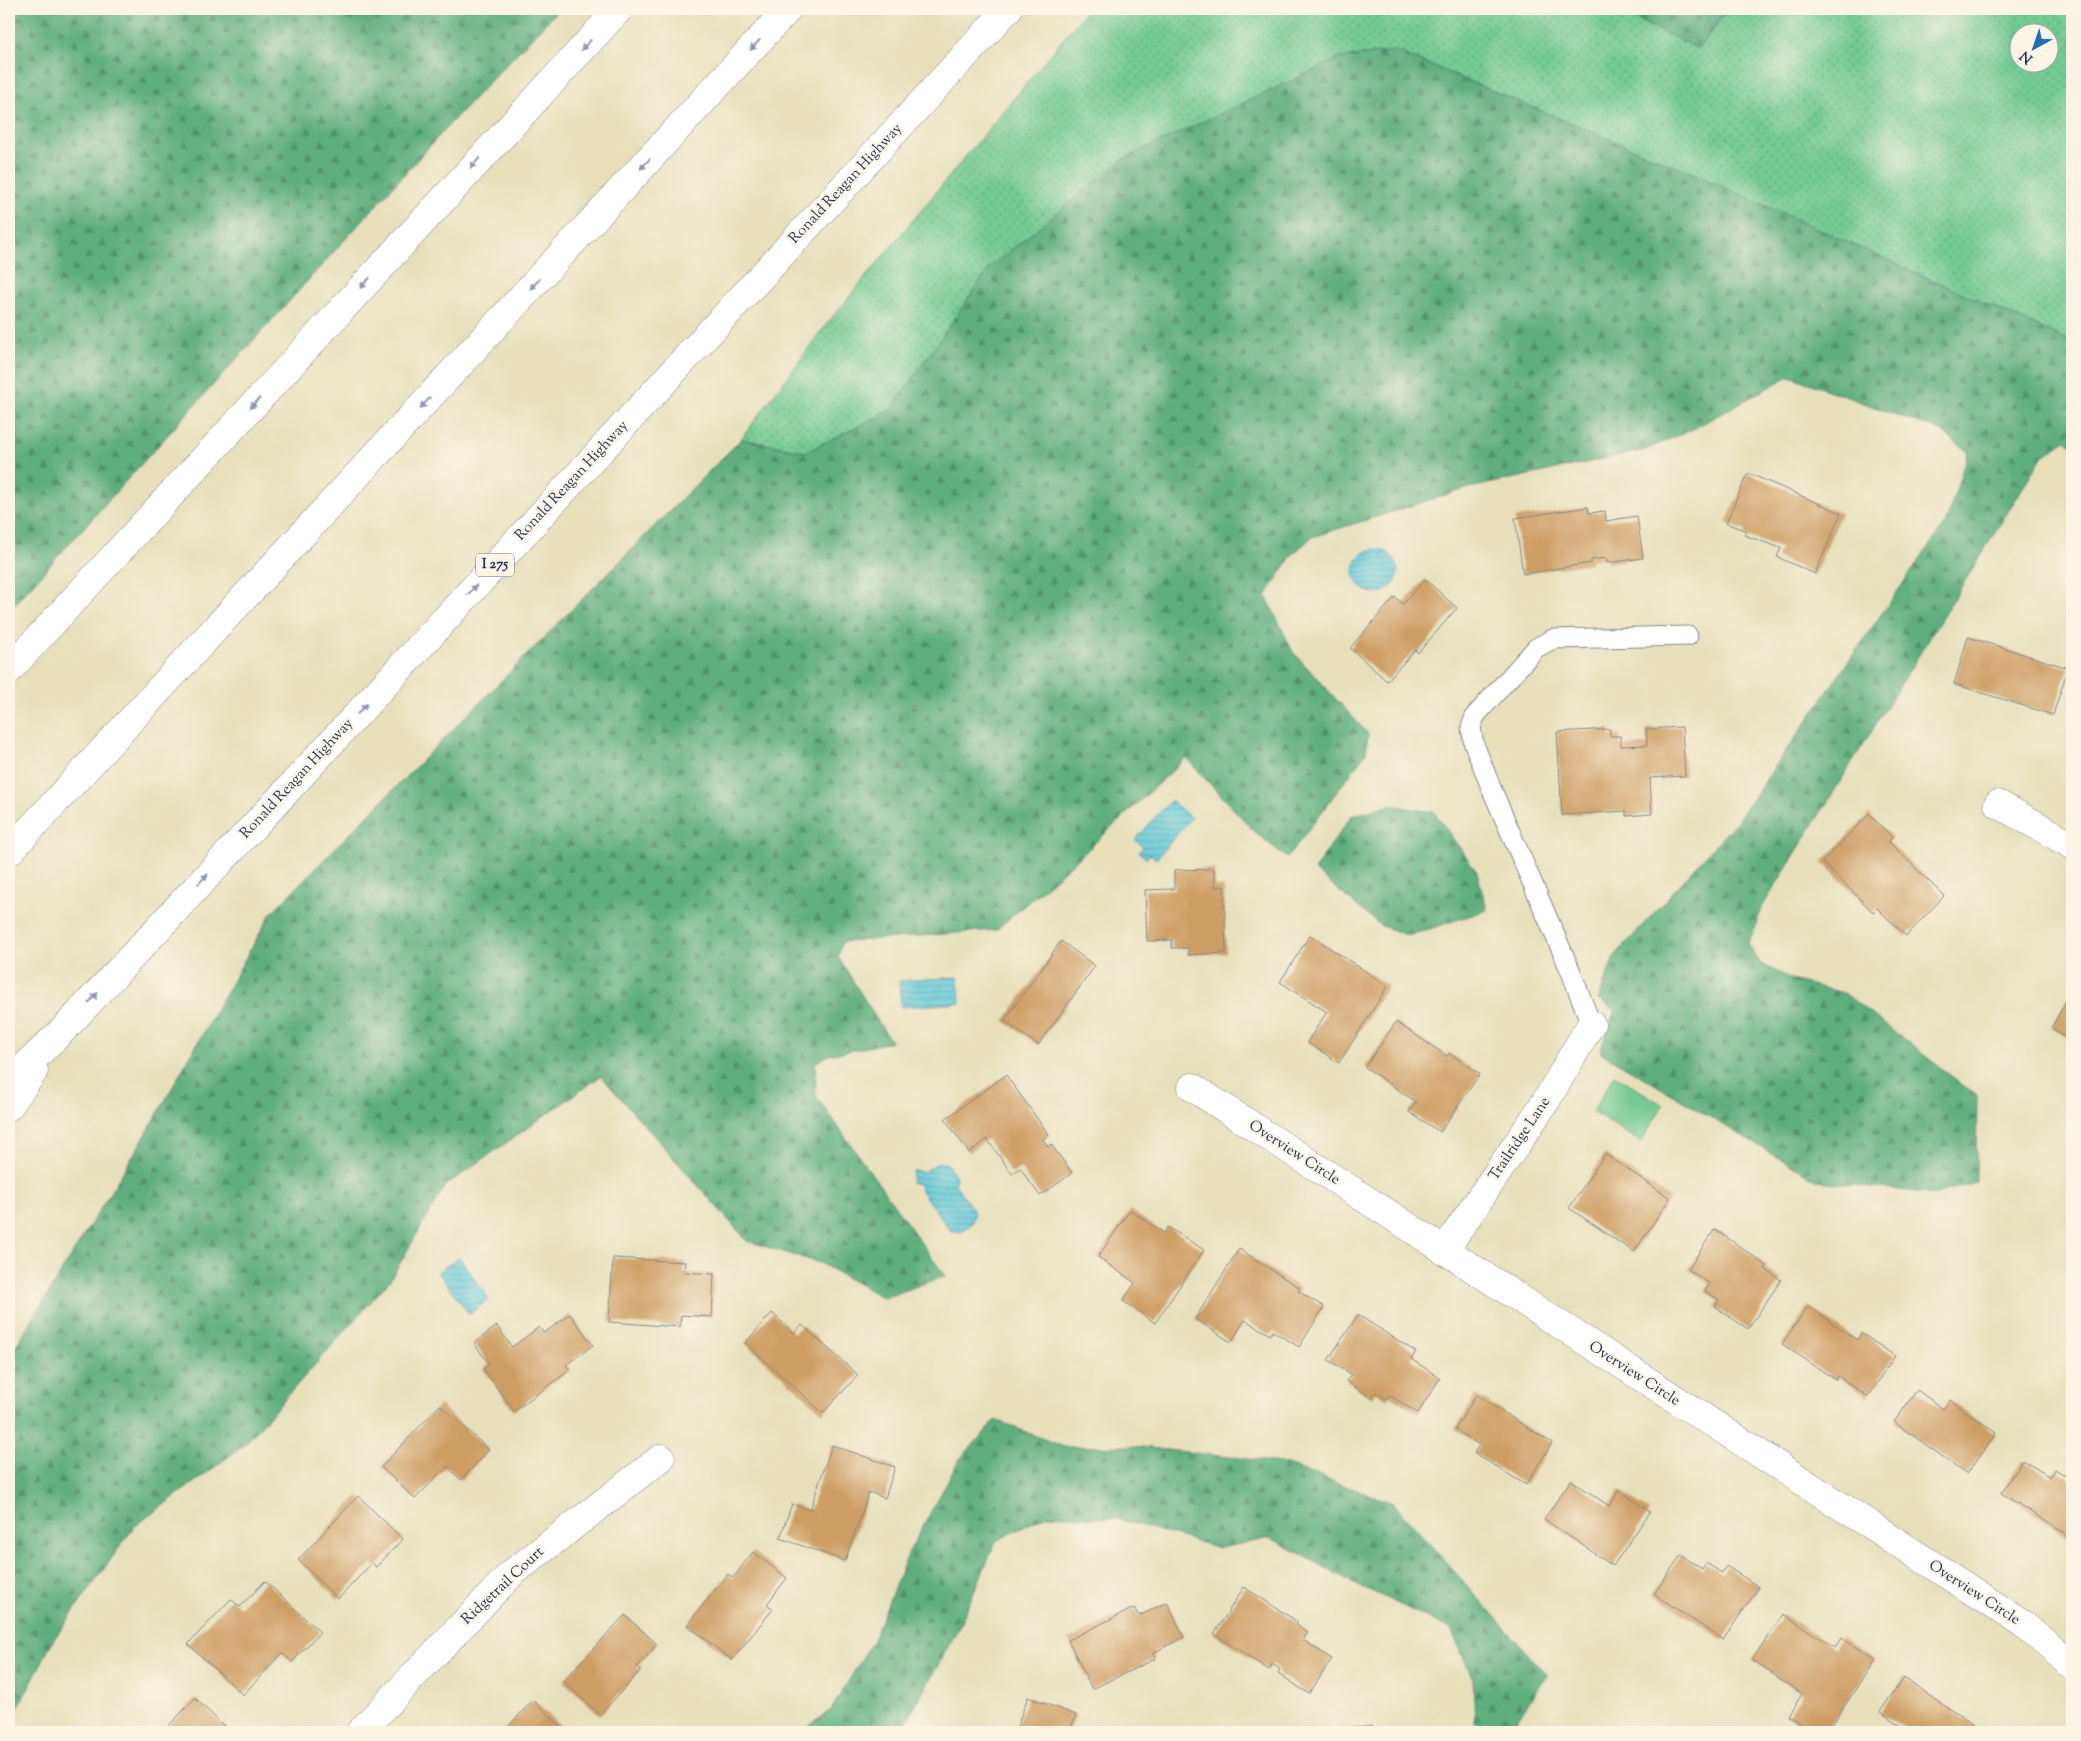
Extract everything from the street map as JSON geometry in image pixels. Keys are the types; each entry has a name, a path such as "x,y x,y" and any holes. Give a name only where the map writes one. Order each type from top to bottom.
{"main road":[{"path":"9,670 619,9"},
{"path":"9,852 788,9"},
{"name":"Ronald Reagan Highway","path":"9,1082 67,1026 1008,9"},
{"path":"1998,804 2072,844"},
{"name":"Trailridge Lane","path":"1444,1252 1546,1101 1591,1024"},
{"path":"9,1106 67,1026"},
{"name":"Overview Circle","path":"1192,1087 1444,1252 2022,1623 2072,1665"},
{"name":"Ridgetrail Court","path":"360,1732 511,1574 661,1458"}],"lane":[{"path":"1591,1024 1571,972 1492,790 1471,728 1475,716 1536,648 1553,639 1688,636"}],"green space":[{"path":"9,9 559,9 458,115 9,610"},
{"path":"1088,9 1615,9 1698,49 1723,16 1733,9 2072,9 2072,342 1692,173 1395,51 1340,58 1251,100 991,266 891,410 806,452 741,439 826,325"},
{"path":"1615,9 1733,9 1722,16 1698,49"},
{"path":"1396,51 1692,173 2072,342 2072,446 2066,440 2042,457 1764,904 1748,944 1761,964 1795,981 1844,993 1977,1096 1976,1182 1936,1194 1818,1181 1600,1052 1615,1009 1598,1000 1614,957 1737,821 1946,522 1968,452 1941,431 1789,376 1693,429 1645,450 1465,489 1312,537 1292,555 1266,596 1293,652 1368,734 1366,753 1287,858 1254,831 1186,758 1080,857 996,930 842,942 838,957 891,1042 829,1055 815,1063 816,1096 945,1276 884,1298 820,1263 747,1241 601,1076 445,1186 390,1280 243,1446 134,1527 54,1639 9,1725 9,1357 145,1136 271,913 741,439 806,452 891,410 991,266 1125,158 1340,58"},
{"path":"1390,805 1434,812 1477,872 1487,910 1408,936 1380,925 1314,870 1351,816"},
{"path":"1615,1075 1663,1105 1641,1142 1592,1112"},
{"path":"996,1420 1064,1447 1133,1446 1282,1463 1393,1503 1547,1675 1509,1732 1488,1732 1475,1723 1473,1679 1451,1629 1348,1580 1271,1538 1219,1548 1118,1519 1047,1515 996,1541 959,1627 902,1730 898,1732 801,1732 831,1710 872,1642 909,1552 959,1460"}],"water":[{"path":"1372,549 1380,549 1392,555 1398,571 1392,587 1380,593 1372,593 1360,587 1354,575 1354,567 1360,555"},
{"path":"1171,800 1191,818 1156,859 1150,854 1146,859 1139,852 1143,847 1135,840"},
{"path":"958,977 960,1003 901,1007 899,981"},
{"path":"938,1162 947,1164 956,1176 955,1184 975,1213 972,1223 961,1232 951,1231 921,1191 920,1185 911,1182 913,1171 924,1172"},
{"path":"459,1257 489,1299 469,1314 438,1272"}],"building":[{"path":"1748,473 1841,513 1815,574 1777,557 1781,548 1744,535 1746,531 1726,523"},
{"path":"1588,507 1589,513 1605,511 1606,521 1637,516 1643,558 1607,563 1606,558 1591,560 1591,563 1523,574 1515,518"},
{"path":"1425,579 1457,608 1418,653 1415,650 1387,681 1350,648 1395,597 1403,604"},
{"path":"1968,637 2068,668 2053,715 1954,684"},
{"path":"1682,727 1685,776 1650,778 1652,814 1626,816 1626,811 1562,815 1557,732 1610,729 1610,736 1620,736 1621,746 1647,745 1646,729"},
{"path":"1869,814 1892,837 1889,842 1944,896 1906,936 1877,908 1873,912 1822,862"},
{"path":"1214,869 1215,887 1224,886 1226,953 1188,955 1188,948 1172,948 1172,940 1147,941 1145,890 1174,889 1174,870"},
{"path":"1310,935 1388,986 1339,1063 1307,1042 1327,1012 1280,982"},
{"path":"1061,941 1095,966 1038,1045 1004,1021"},
{"path":"2072,991 2072,1040 2051,1028"},
{"path":"1396,1022 1447,1056 1449,1053 1480,1074 1440,1132 1409,1112 1416,1102 1365,1067"},
{"path":"1006,1075 1049,1135 1043,1139 1048,1147 1051,1144 1072,1173 1040,1196 1020,1168 1012,1174 987,1139 969,1153 945,1119"},
{"path":"1605,1154 1670,1198 1634,1252 1569,1208"},
{"path":"1130,1210 1164,1233 1168,1227 1204,1250 1155,1323 1123,1301 1135,1283 1098,1257"},
{"path":"1715,1229 1767,1266 1765,1269 1781,1280 1748,1329 1715,1307 1719,1300 1705,1291 1710,1284 1688,1269"},
{"path":"1239,1249 1300,1288 1298,1291 1324,1307 1299,1347 1273,1331 1270,1335 1245,1320 1231,1342 1195,1319"},
{"path":"613,1258 685,1262 684,1272 714,1274 712,1317 681,1315 680,1327 609,1322"},
{"path":"1808,1306 1857,1340 1861,1333 1895,1356 1868,1397 1838,1376 1836,1380 1782,1344"},
{"path":"772,1313 794,1333 802,1325 858,1375 823,1413 745,1343"},
{"path":"570,1314 593,1345 566,1365 570,1370 514,1411 483,1369 489,1364 474,1343 497,1326 512,1347 539,1327 544,1333"},
{"path":"1358,1315 1416,1352 1411,1359 1440,1378 1418,1413 1389,1395 1387,1399 1376,1392 1372,1398 1346,1381 1351,1374 1328,1360"},
{"path":"1917,1390 1943,1409 1950,1400 1996,1433 1967,1474 1894,1422"},
{"path":"1476,1395 1552,1443 1526,1485 1474,1453 1479,1445 1455,1429"},
{"path":"440,1405 489,1450 461,1480 447,1466 415,1499 381,1467"},
{"path":"832,1445 895,1467 885,1498 869,1492 845,1561 780,1538 792,1504 810,1510"},
{"path":"2022,1460 2050,1477 2055,1469 2072,1480 2072,1538 2001,1493"},
{"path":"1571,1480 1609,1506 1619,1490 1650,1512 1613,1566 1544,1519"},
{"path":"358,1496 403,1539 376,1567 372,1563 338,1599 298,1560"},
{"path":"753,1552 787,1578 767,1604 773,1609 732,1660 687,1625 728,1574 733,1578"},
{"path":"1681,1555 1702,1569 1706,1563 1722,1573 1726,1566 1759,1587 1723,1640 1654,1594"},
{"path":"265,1581 320,1632 292,1662 282,1653 243,1695 188,1644 231,1599 240,1607"},
{"path":"1244,1587 1298,1622 1296,1625 1308,1632 1303,1640 1332,1659 1309,1694 1278,1673 1280,1669 1272,1664 1269,1670 1214,1634"},
{"path":"1167,1602 1184,1637 1153,1653 1155,1659 1092,1689 1068,1640 1134,1608 1139,1616"},
{"path":"1783,1614 1835,1648 1842,1638 1875,1660 1827,1732 1812,1732 1788,1716 1802,1694 1752,1660"},
{"path":"625,1615 657,1644 637,1667 641,1670 600,1715 563,1681"},
{"path":"1903,1678 1977,1726 1973,1732 1904,1732 1906,1729 1880,1712"},
{"path":"1028,1697 1076,1715 1069,1732 1015,1732"},
{"path":"195,1698 227,1729 223,1732 163,1732"},
{"path":"533,1700 566,1731 503,1732"},
{"path":"1373,1727 1373,1732 1331,1732 1331,1729"}]}
